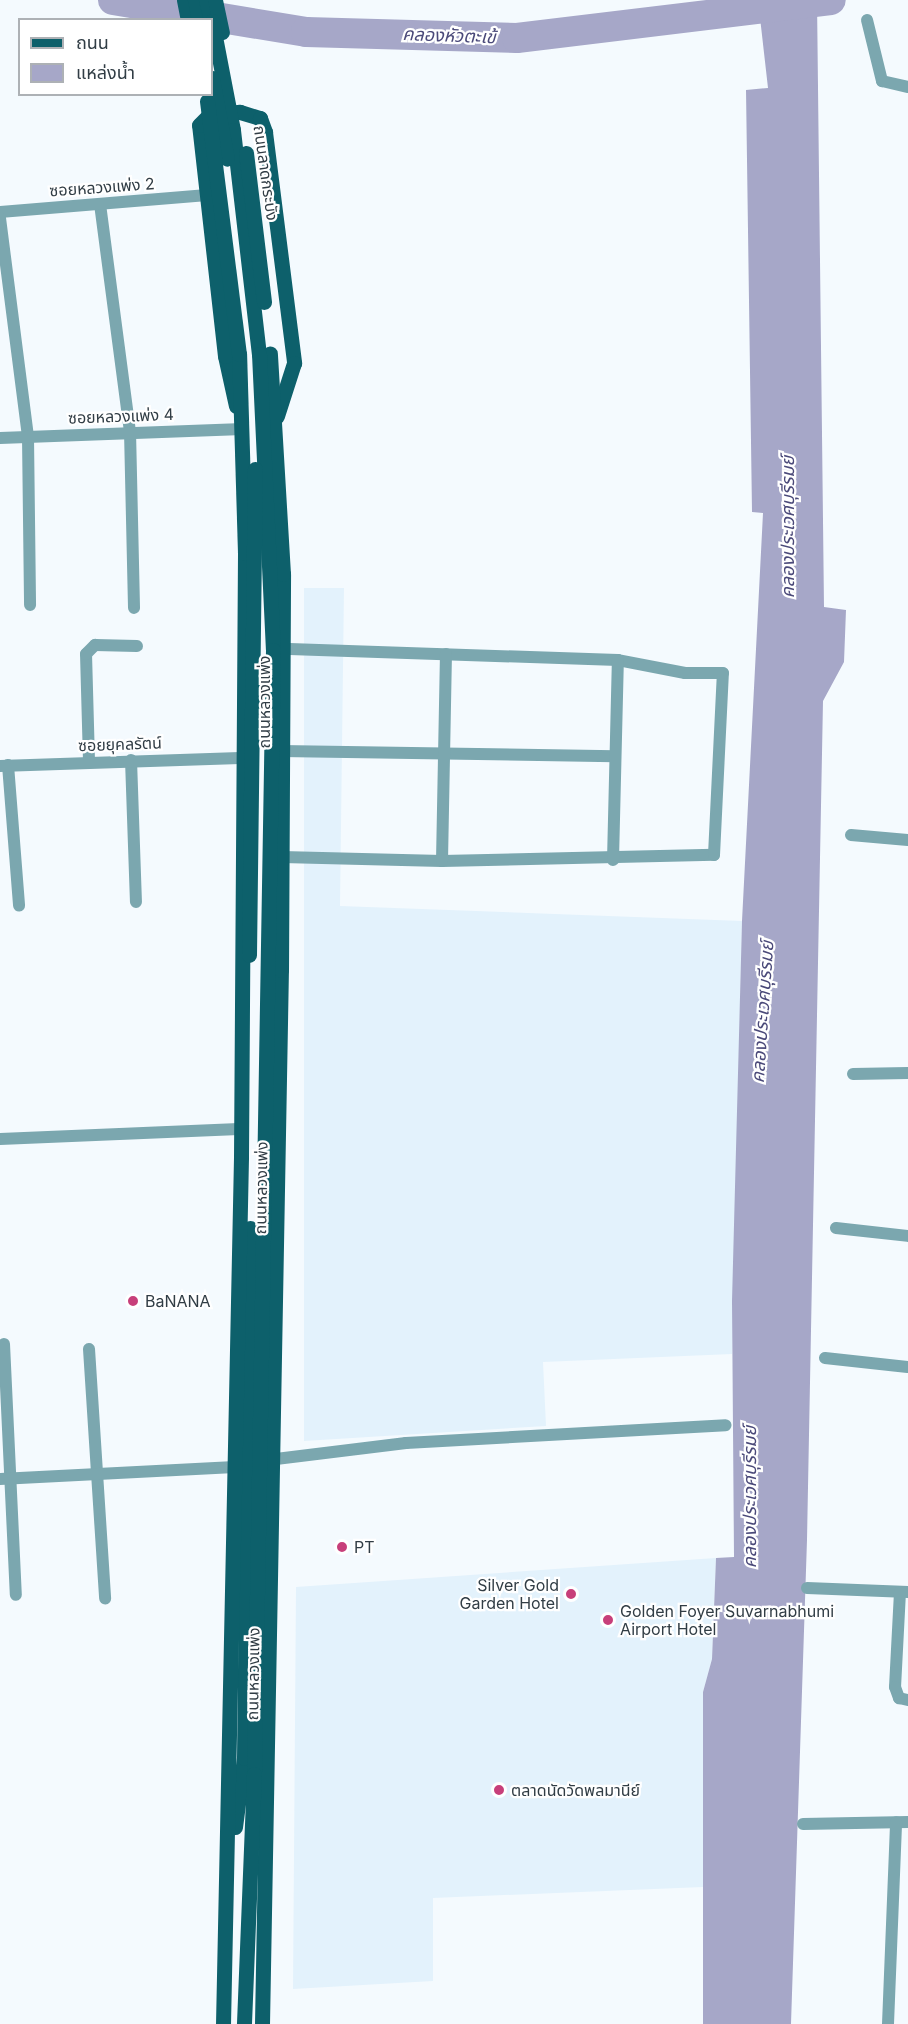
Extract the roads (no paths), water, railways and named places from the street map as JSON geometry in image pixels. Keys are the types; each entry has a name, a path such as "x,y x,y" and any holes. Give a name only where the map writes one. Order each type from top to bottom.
{"main road":[{"path":"184,0 188,18"},
{"path":"195,0 199,18"},
{"path":"206,0 210,18"},
{"name":"ถนนลาดกระบัง","path":"215,0 248,167 270,353"},
{"path":"213,30 233,130 259,354 273,650 254,1762 244,2024"},
{"path":"213,84 236,213 255,477 246,1656 241,1793 227,1875"},
{"name":"ถนนหลวงแพ่ง","path":"206,96 239,354 243,427 235,1467 223,2024"},
{"path":"243,427 225,356 207,195 203,119 240,112 260,117 294,363 276,419"},
{"name":"ถนนหลวงแพ่ง","path":"262,2024 276,1459 282,857 282,649 276,419 270,353"}],"street":[{"path":"867,20 882,81 908,87"},
{"name":"ซอยหลวงแพ่ง 2","path":"0,212 207,195"},
{"path":"100,204 130,431 134,608"},
{"path":"0,218 28,437 30,605"},
{"name":"ซอยหลวงแพ่ง 4","path":"0,438 243,427"},
{"path":"89,761 86,654 95,645 137,646"},
{"path":"282,649 618,660 685,673 723,673 714,855 613,860 442,861 282,857"},
{"path":"442,861 446,654"},
{"path":"613,860 618,660"},
{"path":"281,752 445,756 615,756"},
{"name":"ซอยยุคลรัตน์","path":"4,765 240,758"},
{"path":"130,760 136,902"},
{"path":"4,765 19,906"},
{"path":"851,835 908,840"},
{"path":"853,1074 908,1073"},
{"path":"0,1139 239,1129"},
{"path":"836,1228 908,1236"},
{"path":"4,1344 5,1479 16,1596"},
{"path":"89,1349 105,1598"},
{"path":"825,1358 908,1367"},
{"path":"276,1459 406,1443 725,1425"},
{"path":"5,1479 235,1467"},
{"path":"807,1588 904,1592 895,1687 899,1698 908,1700"},
{"path":"803,1824 902,1822 888,2024"}],"water":[{"name":"คลองประเวศบุรีรมย์","path":"758,0 817,0 824,607 846,610 844,662 823,701 807,1540 791,2024 703,2024 703,1692 712,1659 716,1558 734,1557 732,1301 742,921 763,513 752,512 746,90 768,88"}],"waterway":[{"name":"คลองหัวตะเข้","path":"113,0 306,32 517,38 831,0"}],"place":[{"name":"BaNANA","path":"133,1301"},
{"name":"PT","path":"342,1547"},
{"name":"Silver Gold Garden Hotel","path":"571,1594"},
{"name":"Golden Foyer Suvarnabhumi Airport Hotel","path":"608,1620"},
{"name":"ตลาดนัดวัดพลมานีย์","path":"499,1790"}]}
